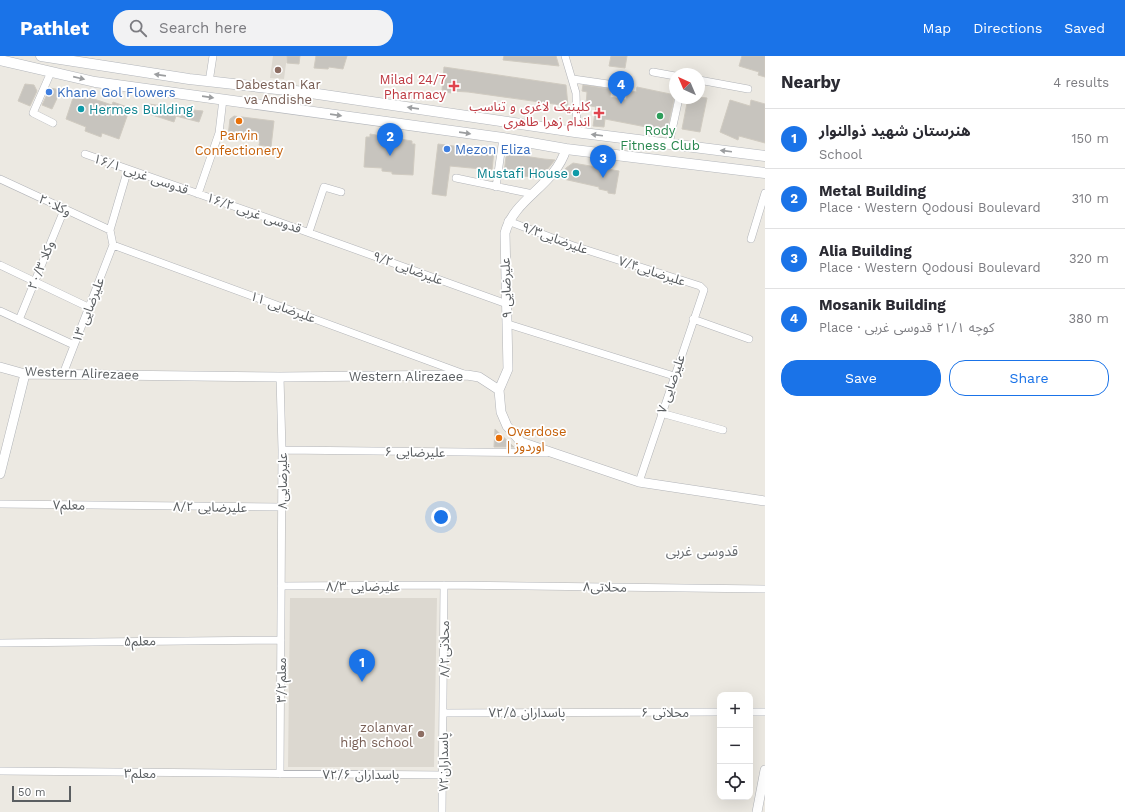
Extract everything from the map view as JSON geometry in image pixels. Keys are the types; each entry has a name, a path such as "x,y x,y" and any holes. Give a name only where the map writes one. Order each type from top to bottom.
{"main road":[{"path":"41,56 77,63 210,82 304,92 577,132 765,156"},
{"path":"0,60 95,82 503,138 566,149 765,173"}],"street":[{"path":"210,82 213,56"},
{"path":"565,56 576,93 577,132"},
{"path":"51,72 33,113 54,123"},
{"path":"653,72 669,75"},
{"path":"573,79 622,86"},
{"path":"705,81 748,89"},
{"path":"198,194 219,133 223,99"},
{"path":"669,144 678,104"},
{"path":"496,187 503,138"},
{"path":"508,221 555,173 563,160 566,149"},
{"name":"۱۶/۱ قدوسی غربی","path":"85,154 198,194"},
{"path":"113,245 110,230 128,170"},
{"path":"456,178 533,194"},
{"name":"وکلا۲۰","path":"0,180 110,230"},
{"path":"309,232 324,187 341,192"},
{"path":"751,239 765,192"},
{"name":"۱۶/۲ قدوسی غربی","path":"198,194 309,232"},
{"name":"وکلا ۲۰/۳","path":"19,320 64,210"},
{"name":"علیرضایی۹/۳","path":"508,221 602,254"},
{"name":"۹ علیرضایی","path":"499,390 508,369 508,324 504,233 508,221"},
{"name":"۹/۲ علیرضایی","path":"309,232 507,304"},
{"name":"۱۳ علیرضایی","path":"63,374 113,245"},
{"name":"۱۱ علیرضایی","path":"113,245 467,375"},
{"name":"علیرضایی۷/۴","path":"602,254 702,288"},
{"path":"0,265 88,307"},
{"name":"۷ علیرضایی","path":"639,482 661,413 704,290 702,288"},
{"path":"0,311 74,345"},
{"path":"693,319 750,339"},
{"path":"508,324 674,376"},
{"name":"Western Alirezaee","path":"0,367 25,374 280,377 467,375 480,377 499,390"},
{"path":"0,474 4,441 25,374"},
{"name":"علیرضایی۸","path":"280,377 282,450 281,586"},
{"path":"499,390 501,412 507,426 521,442 549,453 639,482 764,501"},
{"path":"661,413 723,430"},
{"name":"۶ علیرضایی","path":"282,450 549,453"},
{"name":"معلم۷","path":"0,504 139,506"},
{"name":"علیرضایی ۸/۲","path":"139,506 282,507"},
{"name":"۸/۳ علیرضایی","path":"281,586 444,586"},
{"name":"معلم۳/۲","path":"280,774 281,586"},
{"name":"محلاتی۸","path":"444,586 765,589"},
{"name":"محلاتی۸/۲","path":"443,712 444,586"},
{"name":"معلم۵","path":"0,643 281,640"},
{"name":"۷۲/۵ پاسداران","path":"443,712 610,712"},
{"name":"پاسداران۷۲","path":"442,812 443,712"},
{"name":"۶ محلاتی","path":"610,712 717,712"},
{"path":"753,712 765,712"},
{"path":"757,812 765,770"},
{"name":"معلم۳","path":"0,772 280,774"},
{"name":"۷۲/۶ پاسداران","path":"280,774 443,775"}],"shaded area":[{"name":"Dabestan Kar va Andishe","path":"273,56 287,56 284,79 270,78"},
{"path":"290,598 437,598 434,767 288,767"}],"building":[{"path":"287,56 300,56 299,64 287,63"},
{"path":"316,56 347,56 343,69 329,67 328,69 314,68"},
{"path":"504,56 556,56 559,66 503,60"},
{"path":"611,56 627,56 625,68 609,66"},
{"path":"742,56 765,56 765,77 758,75 759,72 739,66"},
{"path":"444,67 566,85 568,106 468,92 445,92 445,90 442,90"},
{"path":"25,84 34,85 37,91 30,106 18,101"},
{"path":"583,85 611,89 610,97 626,100 628,90 636,92 637,87 669,94 669,104 673,104 667,131 605,119 604,127 593,126 596,107 586,105 587,92 582,91"},
{"path":"50,88 61,90 52,109 42,105"},
{"path":"74,95 86,98 88,97 112,105 113,102 130,108 119,139 102,133 101,137 85,131 86,127 66,119"},
{"path":"705,98 707,98 700,132 682,129 687,104 705,104"},
{"path":"730,100 750,106 751,100 765,104 765,143 739,136 738,140 720,132"},
{"path":"149,104 203,111 199,122 176,116 174,122 146,113"},
{"path":"234,116 274,121 271,147 259,145 260,141 228,136 230,119"},
{"path":"370,134 412,141 412,144 415,144 413,175 392,174 392,172 382,171 382,168 364,167 366,137 370,137"},
{"path":"438,144 494,151 492,170 450,166 446,196 432,194"},
{"path":"510,154 555,160 541,177 517,176 504,173 506,157"},
{"path":"573,163 619,171 615,194 608,193 608,191 599,189 599,187 559,178 566,168"},
{"name":"Overdose | اوردوز","path":"495,429 514,447 494,447"}],"place":[{"name":"Dabestan Kar va Andishe","path":"278,70"},
{"name":"Milad 24/7 Pharmacy","path":"454,86"},
{"name":"Khane Gol Flowers","path":"49,92"},
{"name":"Mosanik Building","path":"621,104"},
{"name":"Hermes Building","path":"81,109"},
{"name":"کلینیک لاغری و تناسب اندام زهرا طاهری","path":"599,113"},
{"name":"Rody Fitness Club","path":"660,116"},
{"name":"Parvin Confectionery","path":"239,121"},
{"name":"Mezon Eliza","path":"447,149"},
{"name":"Metal Building","path":"390,156"},
{"name":"Mustafi House","path":"576,173"},
{"name":"Alia Building","path":"603,178"},
{"name":"Overdose | اوردوز","path":"499,438"},
{"name":"هنرستان شهید ذوالنوار","path":"362,682"},
{"name":"zolanvar high school","path":"421,734"}],"district":[{"name":"قدوسی غربی","path":"702,551"}]}
